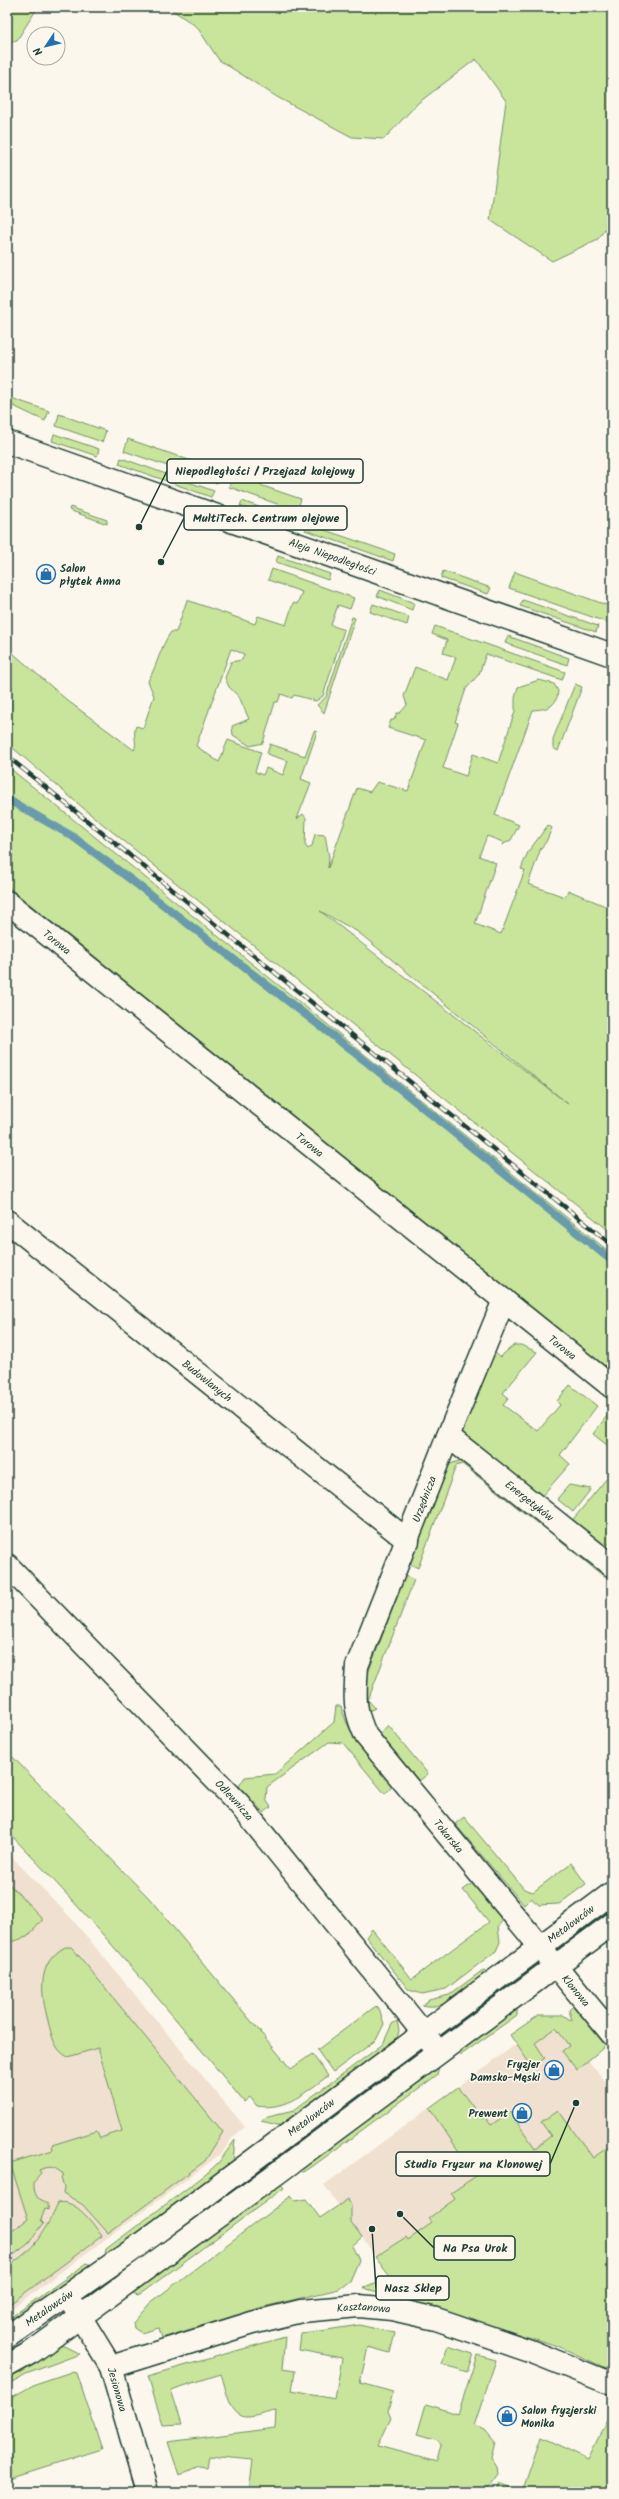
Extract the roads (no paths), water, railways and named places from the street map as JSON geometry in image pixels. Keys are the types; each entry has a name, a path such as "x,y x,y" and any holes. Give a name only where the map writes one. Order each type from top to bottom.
{"street":[{"name":"Aleja Niepodległości","path":"7,442 612,655"},
{"name":"Torowa","path":"7,902 612,1387"},
{"name":"Budowlanych","path":"7,1221 408,1541"},
{"name":"Urzędnicza","path":"354,1700 358,1666 448,1436 504,1300"},
{"name":"Energetyków","path":"448,1436 612,1566"},
{"name":"Odlewnicza","path":"7,1565 239,1804 440,2053"},
{"name":"Tokarska","path":"354,1700 357,1717 366,1736 556,1965"},
{"name":"Metalowców","path":"7,2337 67,2297 424,2034 612,1893"},
{"path":"7,2366 32,2352 80,2317 440,2053 612,1924"},
{"name":"Klonowa","path":"556,1965 612,2034"},
{"name":"Jesionowa","path":"67,2297 111,2367 148,2492"},
{"name":"Kasztanowa","path":"111,2367 267,2319 301,2311 359,2306 392,2309 436,2319 530,2351 612,2384"}],"waterway":[{"path":"7,799 72,836 130,879 364,1060 612,1261"}],"railway":[{"path":"7,756 612,1245"}],"place":[{"name":"Niepodległości / Przejazd kolejowy","path":"139,527"},
{"name":"MultiTech. Centrum olejowe","path":"161,562"},
{"name":"Salon płytek Anna","path":"46,574"},
{"name":"Fryzjer Damsko-Męski","path":"554,2070"},
{"name":"Studio Fryzur na Klonowej","path":"576,2103"},
{"name":"Prewent","path":"522,2113"},
{"name":"Na Psa Urok","path":"400,2214"},
{"name":"Nasz Sklep","path":"372,2229"},
{"name":"Salon fryzjerski Monika","path":"507,2416"}]}
